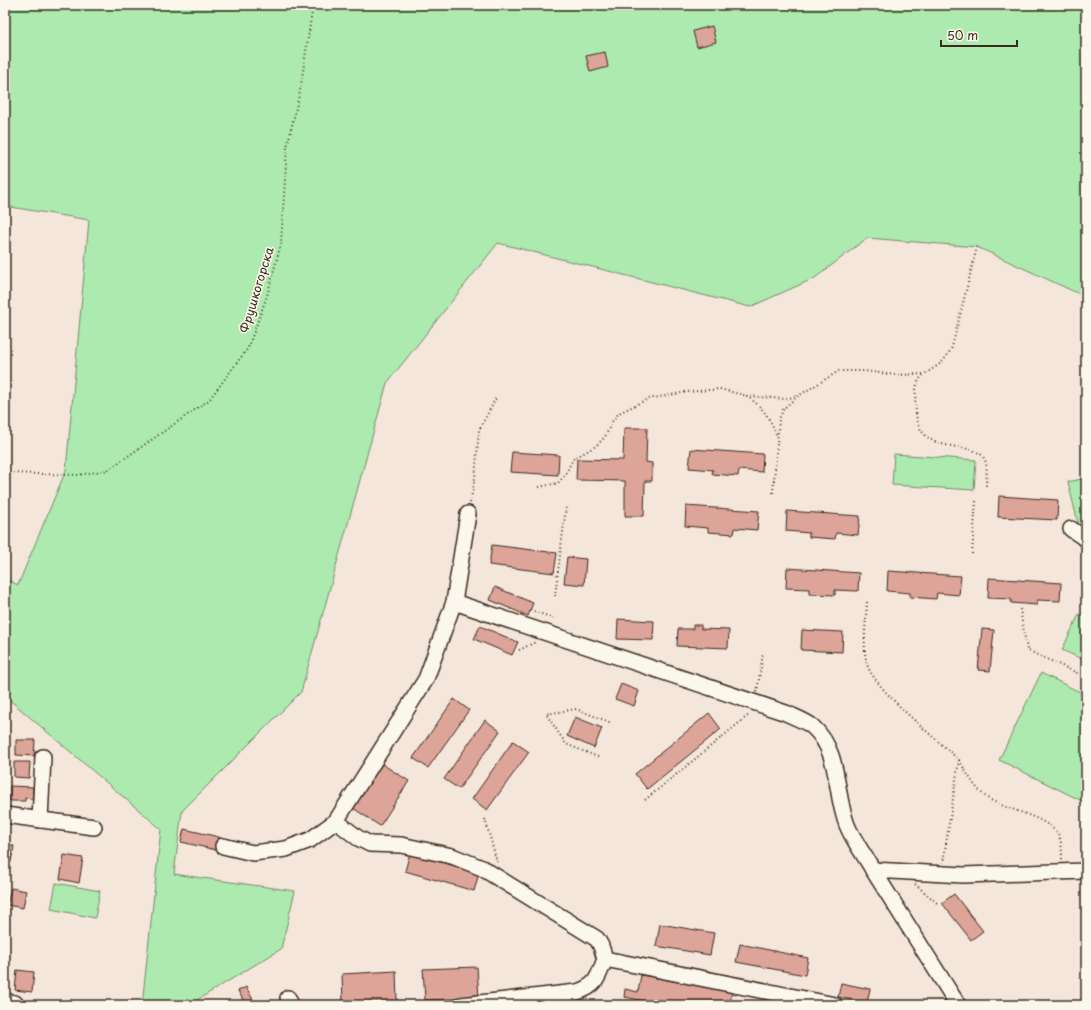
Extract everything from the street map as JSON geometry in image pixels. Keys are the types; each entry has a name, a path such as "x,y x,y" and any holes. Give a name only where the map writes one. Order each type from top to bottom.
{"street":[{"path":"223,846 253,853 286,849 310,840 336,821 426,679 454,602 468,514"},
{"path":"1071,529 1086,539"},
{"path":"454,602 786,713 812,726 828,746 835,770 847,826 958,1005"},
{"path":"40,820 43,757"},
{"path":"5,815 94,827"},
{"path":"336,821 358,838 370,844 401,845 452,856 482,868 597,939 601,946 605,959 596,982 588,989 577,992 461,1005"},
{"path":"873,870 942,874 1061,873 1086,871"},
{"path":"605,959 835,1005"}],"path":[{"name":"Фрушкогорска","path":"5,473 78,475 108,470 209,400 248,348 267,296 281,244 287,147 300,91 313,5"},
{"path":"977,248 952,347 947,357 937,366 924,374 917,384 915,402 916,419 923,433 933,442 977,451 985,460 986,488"},
{"path":"773,493 779,419 784,408 798,396 839,371 864,371 897,375 924,374"},
{"path":"539,487 558,483 565,475 573,458 596,446 605,437 612,420 619,413 648,399 687,392 720,389 747,396 785,399 798,396"},
{"path":"747,396 762,407 771,421 777,436"},
{"path":"468,514 475,478 479,430 496,398"},
{"path":"972,554 976,501"},
{"path":"555,596 566,507"},
{"path":"867,602 866,660 869,672 884,690 959,760 974,784 987,797 1049,826 1058,834 1062,851 1061,873"},
{"path":"530,610 553,618"},
{"path":"1020,610 1027,650 1086,678"},
{"path":"645,800 753,712 763,653"},
{"path":"598,757 566,744 546,714 576,710 612,723"},
{"path":"942,874 959,760"},
{"path":"485,819 502,880"},
{"path":"900,872 937,903"}],"green space":[{"path":"5,5 1086,5 1086,297 977,247 867,238 815,278 750,307 498,243 387,383 301,692 182,811 174,874 295,891 281,949 189,1005 142,1005 161,829 5,696 5,579 18,585 66,470 89,220 5,206"},
{"path":"894,454 976,460 974,490 892,485"},
{"path":"1086,478 1086,525 1079,527 1068,482"},
{"path":"1079,614 1086,617 1086,661 1062,650"},
{"path":"1041,673 1086,695 1086,803 999,760"},
{"path":"56,883 100,891 95,918 51,909"}],"building":[{"path":"712,26 716,42 697,47 693,31"},
{"path":"605,52 608,67 590,72 586,56"},
{"path":"624,428 647,428 646,462 652,463 652,481 645,481 644,516 625,516 625,481 576,480 577,459 623,460"},
{"path":"691,449 763,454 762,472 739,470 738,476 712,474 713,470 689,468"},
{"path":"512,452 559,455 558,475 510,472"},
{"path":"999,496 1058,500 1057,520 998,517"},
{"path":"686,506 759,511 757,530 735,528 734,534 708,532 708,528 685,526"},
{"path":"787,511 860,516 858,535 836,533 835,539 809,537 809,533 786,531"},
{"path":"492,545 557,553 554,573 489,565"},
{"path":"567,557 586,559 584,585 564,583"},
{"path":"787,568 859,573 858,591 835,590 835,595 809,594 809,589 786,588"},
{"path":"888,571 961,576 959,595 937,593 936,599 910,597 910,593 887,591"},
{"path":"989,578 1061,583 1060,601 1037,600 1037,605 1011,603 1011,599 988,598"},
{"path":"495,587 533,603 528,616 490,600"},
{"path":"618,619 654,621 653,640 617,639"},
{"path":"693,625 701,625 701,629 729,630 728,648 677,646 678,629 693,629"},
{"path":"480,626 518,642 512,655 474,639"},
{"path":"982,629 994,630 990,671 978,670"},
{"path":"802,630 843,632 842,652 801,650"},
{"path":"621,684 639,691 634,706 615,699"},
{"path":"454,699 469,710 428,768 413,758"},
{"path":"709,713 721,729 647,789 635,774"},
{"path":"575,717 602,728 594,748 567,736"},
{"path":"485,720 500,731 459,789 444,779"},
{"path":"16,740 35,740 34,756 16,755"},
{"path":"513,741 529,752 487,810 472,799"},
{"path":"14,762 30,762 29,778 14,777"},
{"path":"382,764 409,781 380,826 353,808"},
{"path":"10,786 33,787 33,799 25,798 25,801 10,801"},
{"path":"184,829 219,837 216,850 181,842"},
{"path":"5,844 14,846 11,862 5,861"},
{"path":"410,853 479,873 474,891 405,871"},
{"path":"64,855 83,858 79,883 60,879"},
{"path":"11,888 26,891 23,908 7,905"},
{"path":"954,894 983,931 971,940 942,903"},
{"path":"660,924 714,933 710,955 656,946"},
{"path":"740,944 808,958 805,975 736,962"},
{"path":"477,967 479,998 425,1000 423,969"},
{"path":"17,970 34,972 32,992 15,990"},
{"path":"396,971 397,1002 343,1004 342,974"},
{"path":"641,975 732,992 730,1005 667,1005 624,997 625,989 638,992"},
{"path":"841,983 870,989 867,1003 838,997"},
{"path":"246,987 256,1005 246,1005 238,991"}]}
